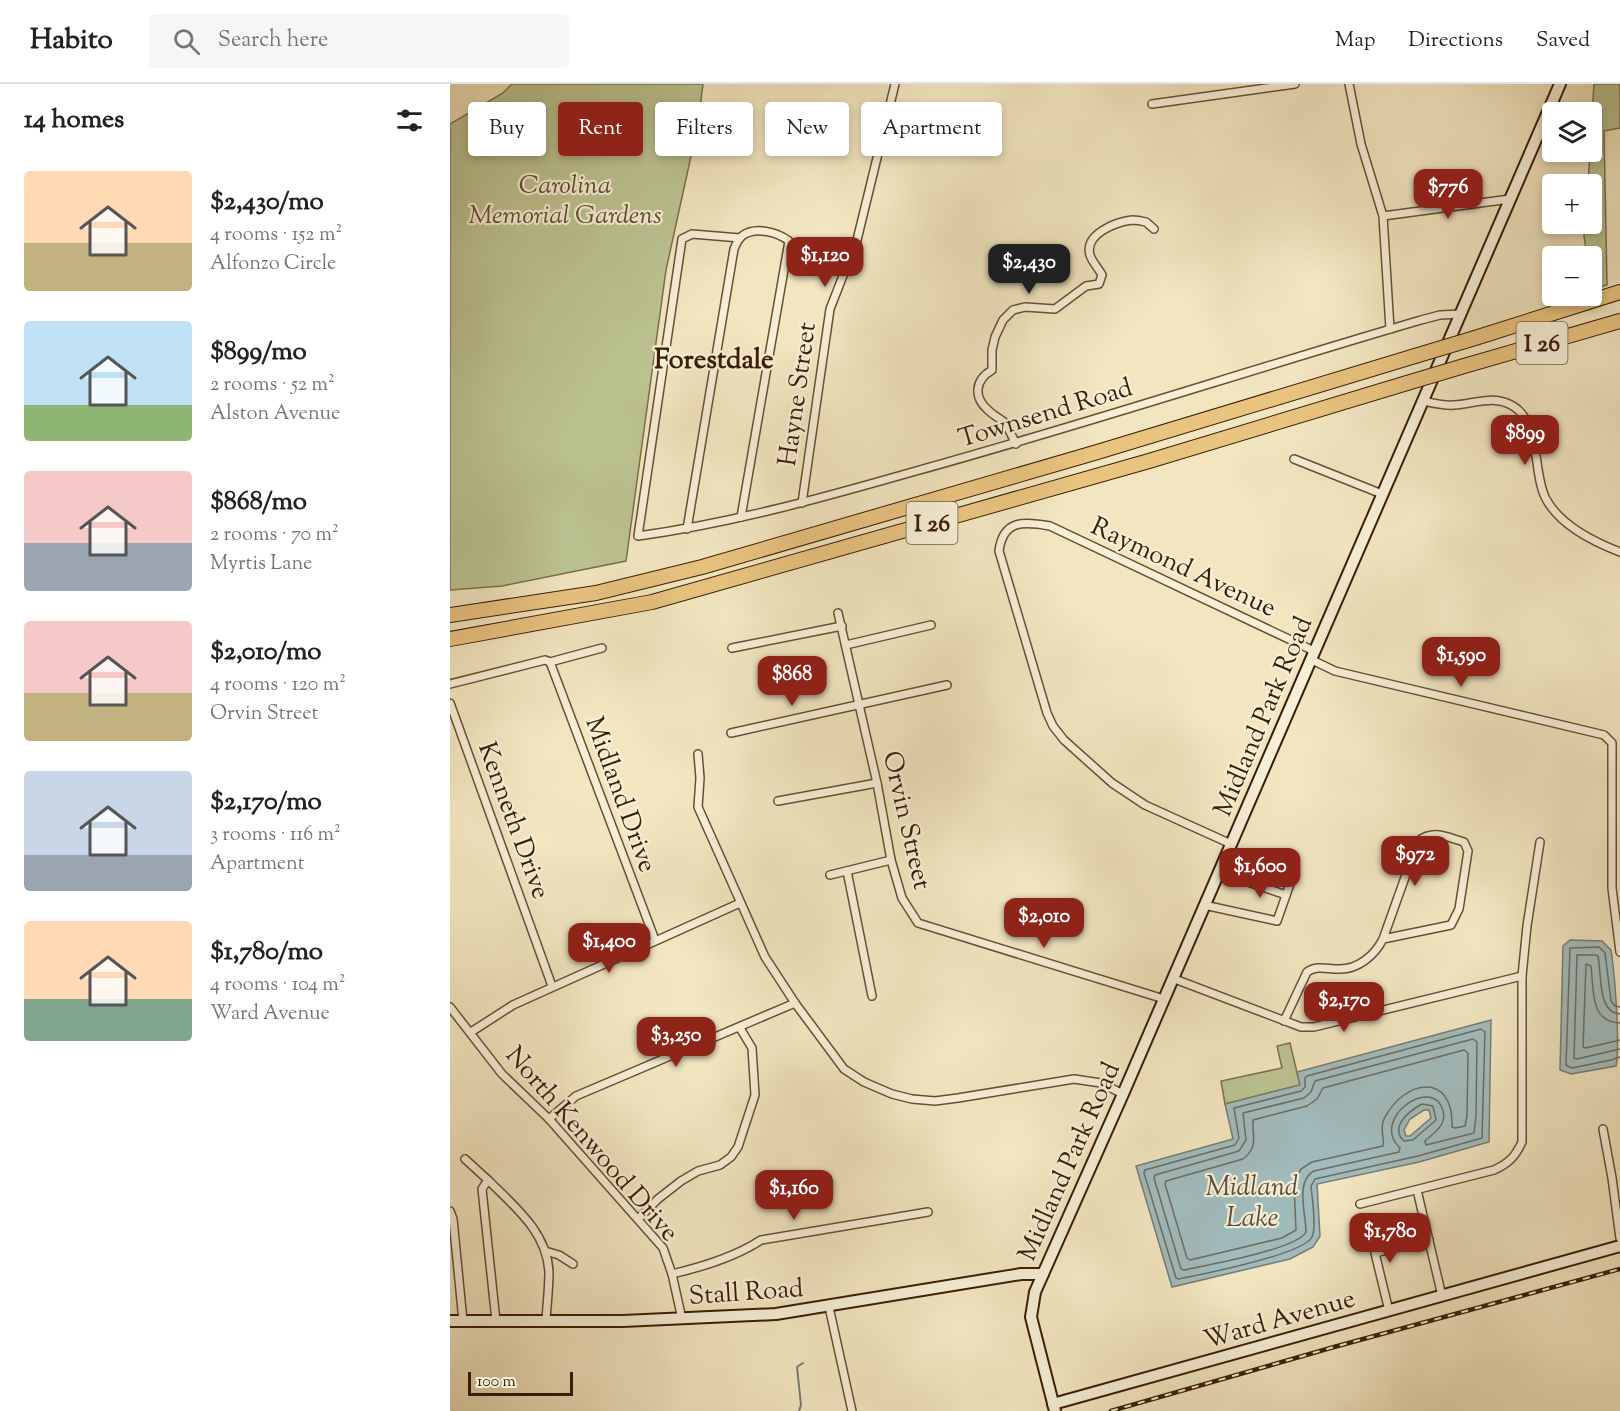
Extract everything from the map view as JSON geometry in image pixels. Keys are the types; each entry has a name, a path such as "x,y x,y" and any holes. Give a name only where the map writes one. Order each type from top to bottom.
{"highway":[{"name":"I 26","path":"450,615 596,593 702,567 1094,453 1620,292"},
{"name":"I 26","path":"450,639 652,602 1149,461 1620,321"}],"street":[{"name":"Hayne Street","path":"802,503 830,309 856,240 896,84"},
{"path":"1152,104 1295,84"},
{"path":"1349,84 1360,144 1383,216 1390,329"},
{"name":"Midland Park Road","path":"1054,1408 1031,1317 1035,1292 1560,84"},
{"path":"1383,216 1510,199"},
{"path":"1016,444 1005,424 986,408 979,396 978,382 982,376 992,370 992,350 1003,320 1013,310 1025,307 1054,309 1086,286 1098,284 1102,275 1090,254 1090,242 1108,227 1131,220 1146,222 1154,229"},
{"path":"687,529 734,249 740,238 746,234 761,231 780,234 789,240 741,517"},
{"name":"Townsend Road","path":"740,238 692,234 682,239 638,536 687,529 802,503 1016,444 1390,329 1440,315 1460,314"},
{"path":"1423,401 1439,405 1456,405 1480,400 1495,400 1513,406 1523,416 1529,429 1535,445 1539,480 1545,498 1555,512 1590,538 1620,552"},
{"path":"1294,459 1382,494"},
{"name":"Raymond Avenue","path":"1231,844 1145,805 1112,783 1064,740 1053,726 1047,713 999,552 1000,538 1007,529 1029,522 1050,526 1312,655 1335,671 1604,735 1612,743 1612,888 1620,952"},
{"name":"Orvin Street","path":"838,613 877,783 891,860 903,898 918,923 1164,999"},
{"path":"846,645 931,625"},
{"path":"732,648 842,627"},
{"path":"450,684 602,648"},
{"name":"Midland Drive","path":"550,662 655,940"},
{"path":"730,733 947,685"},
{"name":"Kenneth Drive","path":"450,703 552,986"},
{"path":"699,754 698,807 740,903 765,957 795,1004 844,1069 864,1082 892,1094 912,1099 935,1101 1074,1079 1101,1083 1123,1094"},
{"path":"778,801 877,783"},
{"path":"1284,1021 1306,972 1313,968 1342,970 1361,964 1377,950 1418,841 1426,835 1436,834 1464,842 1468,851 1459,909 1451,925 1383,939"},
{"path":"1360,1204 1494,1170 1509,1162 1516,1155 1522,1142 1522,976 1540,843"},
{"path":"830,875 891,860"},
{"path":"847,871 872,996"},
{"path":"1242,880 1286,896"},
{"path":"1204,905 1277,921 1290,884"},
{"path":"471,1032 513,1005 552,986 740,903"},
{"path":"1172,978 1301,1027 1314,1027 1522,976"},
{"path":"549,1119 576,1096 795,1004"},
{"name":"North Kenwood Drive","path":"450,1007 502,1074 549,1119 663,1248 672,1274 681,1318"},
{"path":"638,1219 675,1185 698,1171 720,1165 731,1157 738,1147 755,1095 752,1048 740,1028"},
{"path":"1602,1130 1612,1179 1620,1238"},
{"path":"465,1159 537,1232 545,1251 549,1273 546,1320"},
{"path":"488,1180 482,1189 496,1321"},
{"path":"1417,1190 1442,1296"},
{"path":"450,1211 453,1219 464,1321"},
{"path":"672,1274 695,1269 744,1251 761,1240 928,1212"},
{"path":"1389,1311 1374,1252 1429,1240"},
{"name":"Ward Avenue","path":"1054,1408 1620,1246"},
{"path":"545,1251 559,1255 573,1264"},
{"name":"Stall Road","path":"450,1321 623,1321 776,1314 1021,1274 1043,1274"},
{"path":"829,1307 852,1411"}],"green space":[{"name":"Carolina Memorial Gardens","path":"512,84 703,84 701,102 655,102 655,156 691,156 666,270 626,561 502,586 450,590 450,124 468,113 468,156 546,156 546,102 488,102 503,93"},
{"path":"1594,84 1620,84 1620,128 1604,131 1607,285 1602,286 1602,246 1586,246 1584,236 1584,234 1602,234 1602,174 1589,174 1589,162 1602,162 1602,102 1593,102"},
{"path":"1290,1043 1300,1085 1225,1104 1221,1081 1282,1068 1277,1046"}],"water":[{"path":"1570,940 1602,941 1611,950 1616,1010 1616,1066 1571,1074 1560,1070 1563,946"},
{"name":"Midland Lake","path":"1491,1020 1489,1142 1419,1162 1317,1184 1320,1236 1313,1247 1290,1259 1172,1287 1136,1166 1233,1139 1225,1104 1300,1085 1297,1072","holes":["1424,1110 1429,1110 1431,1118 1410,1136 1406,1136 1404,1130 1410,1119"]}],"waterway":[{"path":"799,1411 801,1405 797,1367 803,1363"}],"railway":[{"path":"1111,1411 1620,1269"}],"district":[{"name":"Forestdale","path":"714,359"}]}
